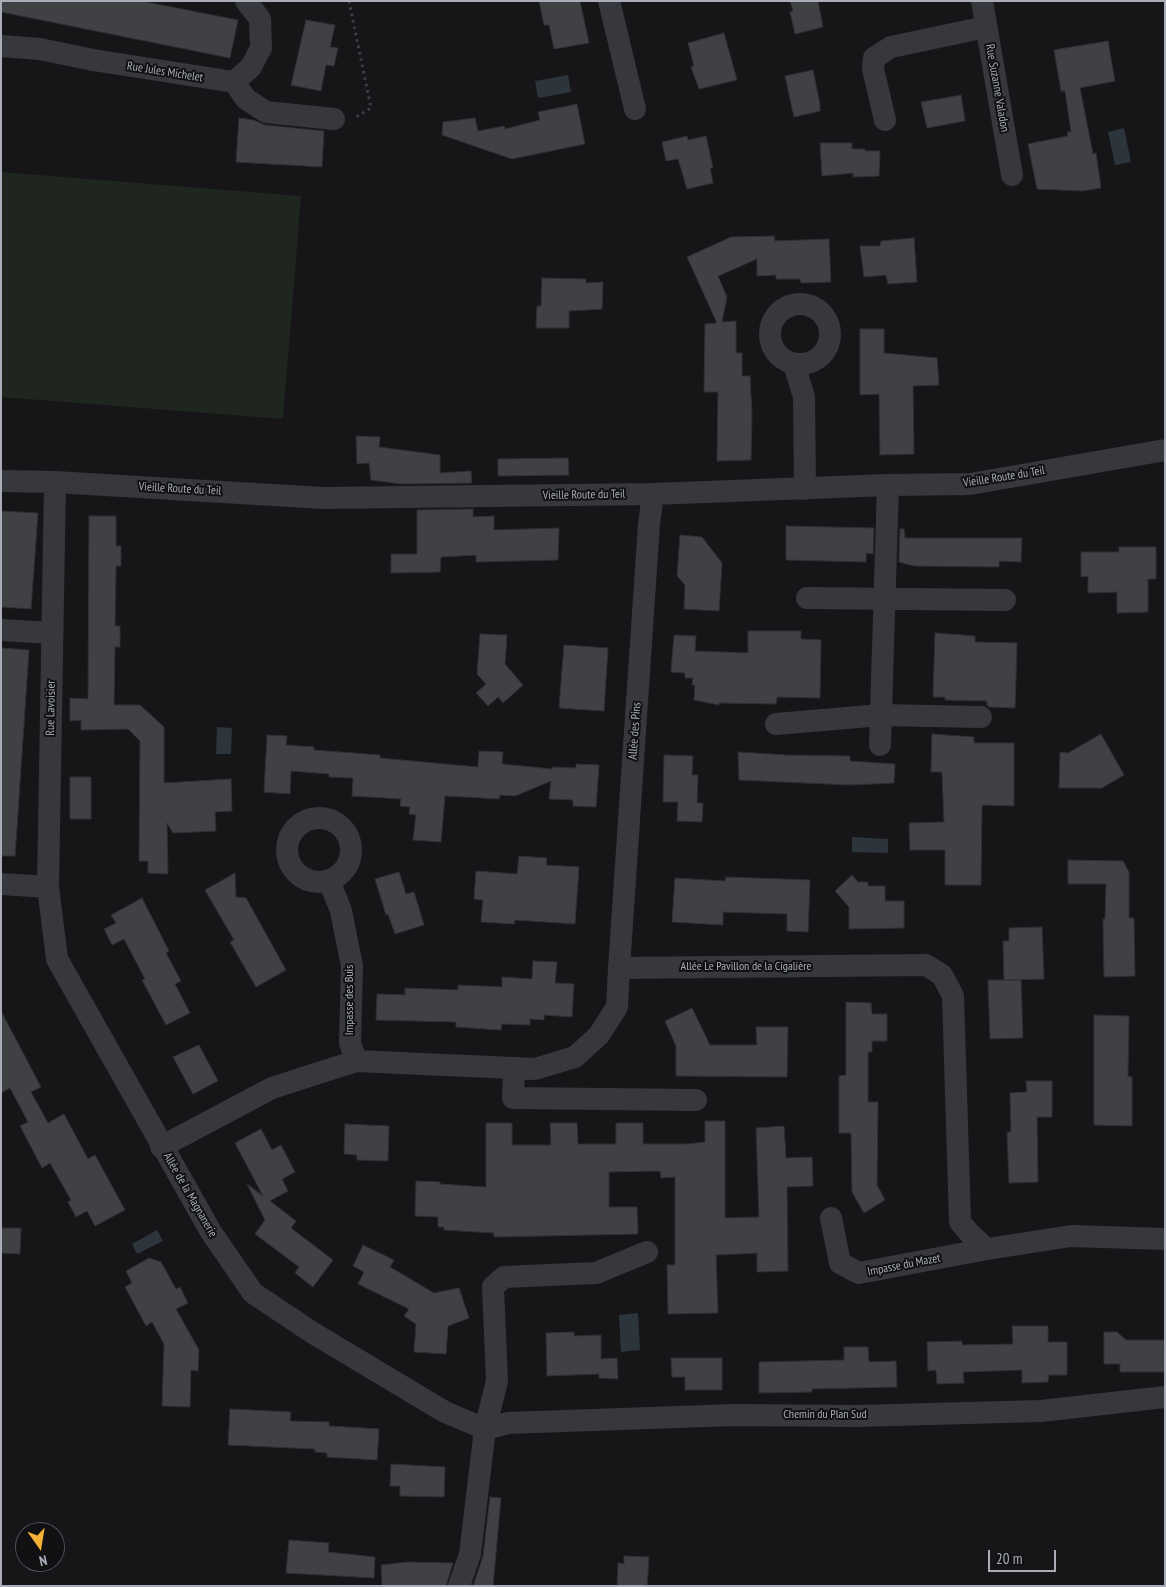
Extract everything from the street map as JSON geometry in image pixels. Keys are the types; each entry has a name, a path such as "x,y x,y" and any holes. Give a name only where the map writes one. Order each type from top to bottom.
{"street":[{"path":"246,1 260,19 261,48 251,67 234,82 246,99 266,112 334,119"},
{"path":"609,1 635,109"},
{"name":"Rue Suzanne Valadon","path":"982,1 1012,175"},
{"path":"885,120 874,69 874,58 891,47 986,27"},
{"name":"Rue Jules Michelet","path":"1,46 40,49 93,60 234,82"},
{"path":"794,364 804,397 805,489"},
{"name":"Vieille Route du Teil","path":"1,481 55,482 323,498 652,494 888,485 970,484 1165,450"},
{"name":"Rue Lavoisier","path":"48,887 55,482"},
{"path":"880,745 888,485"},
{"name":"Allée des Pins","path":"619,968 648,524 652,494"},
{"path":"807,598 1005,600"},
{"path":"1,630 52,633"},
{"path":"776,724 881,715 982,717"},
{"name":"Impasse des Buis","path":"329,880 341,911 352,966 350,1043 356,1061"},
{"path":"1,884 48,887"},
{"name":"Allée de la Magnanerie","path":"48,887 57,959 210,1232 253,1294 313,1333 445,1412 485,1429"},
{"name":"Allée Le Pavillon de la Cigalière","path":"619,968 926,965 942,975 953,996 960,1222 987,1249"},
{"path":"161,1146 272,1088 356,1061 535,1069 575,1057 599,1035 616,1007 619,968"},
{"path":"514,1068 513,1098 696,1100"},
{"name":"Impasse du Mazet","path":"831,1218 840,1263 859,1273 987,1249"},
{"path":"987,1249 1071,1236 1165,1239"},
{"path":"459,1586 470,1554 485,1429 497,1380 493,1287 504,1277 596,1273 647,1252"},
{"name":"Chemin du Plan Sud","path":"485,1429 508,1423 734,1415 857,1416 1041,1411 1165,1397"}],"path":[{"path":"334,119 353,119 371,108 349,1"}],"shaded area":[{"path":"568,75 571,92 538,98 535,81"},
{"path":"1124,128 1131,162 1115,165 1108,132"},
{"path":"1,172 301,196 283,419 1,397"},
{"path":"217,727 232,728 231,754 216,754"},
{"path":"852,837 888,839 888,853 852,852"},
{"path":"157,1230 163,1241 137,1254 132,1244"},
{"path":"638,1313 640,1350 621,1352 619,1315"}],"building":[{"path":"1,1 141,1 238,20 230,58 1,12"},
{"path":"539,1 580,1 589,43 554,49 549,25 544,25"},
{"path":"790,1 818,1 823,27 795,34 790,12 793,11"},
{"path":"306,20 335,25 330,47 338,48 334,66 326,65 321,91 291,85"},
{"path":"724,33 737,80 699,89 691,67 694,66 688,43"},
{"path":"1108,41 1115,81 1080,88 1093,154 1096,153 1101,188 1082,191 1037,189 1028,144 1068,136 1067,132 1071,132 1065,91 1061,91 1054,50"},
{"path":"813,70 820,111 794,117 785,76"},
{"path":"961,95 965,121 927,128 921,102"},
{"path":"577,104 585,144 512,159 442,135 443,122 475,118 478,131 504,126 505,129 540,120 538,112"},
{"path":"239,118 253,120 265,125 324,131 322,167 236,162"},
{"path":"687,136 688,140 706,136 713,168 710,168 713,183 687,189 678,159 666,161 662,142"},
{"path":"820,143 852,143 852,149 880,151 879,176 853,177 853,173 822,176"},
{"path":"774,236 775,241 829,239 831,282 801,283 800,279 776,279 776,275 757,276 757,259 718,276 727,297 722,322 736,321 736,353 742,353 742,376 750,376 752,414 751,460 717,461 718,392 704,392 705,324 717,323 687,257 731,237"},
{"path":"914,238 917,282 888,284 886,275 864,277 860,246 880,246 881,241"},
{"path":"542,278 586,279 586,283 603,282 602,309 569,311 569,328 536,328 537,306 541,306"},
{"path":"860,329 884,329 884,353 937,358 939,385 913,386 914,454 880,455 879,394 860,395"},
{"path":"356,436 380,437 379,447 440,455 440,473 471,471 472,483 401,484 371,480 369,463 357,464"},
{"path":"568,458 569,475 498,476 498,459"},
{"path":"473,509 473,517 494,516 494,530 559,528 558,560 476,562 476,555 441,557 440,572 391,573 391,554 417,554 417,510"},
{"path":"1,511 38,513 31,609 1,607"},
{"path":"89,516 116,516 116,546 121,546 121,566 116,566 115,626 120,626 120,647 115,647 114,705 140,705 164,727 164,783 231,779 232,811 215,812 216,831 173,833 167,823 168,874 148,873 148,861 139,861 140,741 128,729 81,730 81,720 70,721 70,698 88,699"},
{"path":"786,526 874,528 873,554 866,553 866,562 786,560"},
{"path":"900,529 904,529 905,538 1022,538 1021,562 999,561 999,567 914,566 899,562"},
{"path":"680,535 702,537 722,563 719,611 684,609 685,585 677,576"},
{"path":"1119,547 1156,547 1156,579 1148,579 1148,612 1117,613 1117,592 1088,593 1088,576 1081,577 1081,552 1119,552"},
{"path":"748,631 801,631 801,639 821,640 820,698 777,697 776,704 719,703 719,705 694,700 695,685 692,685 693,678 685,678 685,673 671,672 674,635 696,636 695,651 748,653"},
{"path":"935,633 975,636 975,642 1017,643 1015,708 989,707 987,701 945,700 945,697 933,697"},
{"path":"480,634 507,635 505,664 523,685 503,703 498,697 488,706 476,693 486,684 477,674"},
{"path":"564,645 608,648 604,711 559,708"},
{"path":"1,648 29,650 15,856 1,856"},
{"path":"932,734 974,737 974,743 1014,743 1014,806 982,805 981,885 945,885 945,850 910,850 909,823 944,822 942,772 931,772"},
{"path":"1101,734 1124,775 1102,788 1059,788 1060,752 1068,753"},
{"path":"267,735 287,736 286,745 314,747 314,750 380,755 380,758 478,767 479,751 503,752 502,764 552,769 552,767 576,768 576,764 599,765 596,807 573,806 573,800 549,799 551,781 515,796 500,795 499,799 445,796 441,842 413,840 416,815 409,814 410,807 400,806 401,799 352,796 353,778 329,777 329,774 291,771 290,794 264,792"},
{"path":"738,752 850,756 850,761 895,764 894,783 850,785 739,780"},
{"path":"664,755 693,756 692,775 698,775 697,803 703,803 702,822 677,821 678,802 663,802"},
{"path":"70,777 91,777 91,819 70,819"},
{"path":"519,856 547,858 546,865 579,867 575,924 515,920 514,924 481,922 483,900 474,899 476,871 517,874"},
{"path":"1068,860 1123,861 1129,872 1129,918 1134,918 1135,976 1104,977 1103,919 1105,919 1106,884 1068,884"},
{"path":"399,872 406,894 414,892 424,925 395,934 388,914 386,915 375,879"},
{"path":"235,873 236,897 246,898 286,970 256,987 230,942 234,940 205,890"},
{"path":"852,875 858,882 868,882 868,886 885,886 885,901 904,901 904,928 849,929 849,907 835,891"},
{"path":"726,877 810,880 808,932 787,931 787,914 723,912 723,925 672,922 675,878 725,881"},
{"path":"142,898 169,951 166,953 181,981 175,984 190,1013 166,1025 142,980 145,979 124,939 112,945 104,929 116,923 111,915"},
{"path":"1042,927 1044,979 1004,980 1003,941 1009,941 1009,928"},
{"path":"533,961 557,962 555,983 574,984 572,1017 544,1015 544,1020 530,1019 530,1025 502,1024 501,1030 456,1027 456,1022 376,1020 377,994 405,995 405,988 458,990 458,985 502,987 502,977 532,979"},
{"path":"988,980 1021,980 1023,1038 990,1039"},
{"path":"846,1002 871,1003 872,1014 887,1014 887,1041 872,1041 872,1052 868,1052 868,1102 878,1102 877,1185 885,1200 864,1213 852,1192 851,1133 839,1133 839,1076 846,1075"},
{"path":"692,1008 710,1045 757,1045 756,1027 788,1027 787,1077 676,1076 676,1046 665,1021"},
{"path":"1,1011 41,1087 31,1092 48,1123 64,1114 88,1159 95,1155 125,1210 95,1226 87,1211 76,1217 68,1202 71,1200 50,1163 42,1168 20,1126 28,1122 10,1088 1,1093"},
{"path":"1094,1015 1129,1016 1128,1076 1132,1077 1132,1126 1094,1125"},
{"path":"199,1045 218,1081 193,1094 173,1057"},
{"path":"1026,1081 1052,1081 1052,1117 1037,1117 1038,1182 1009,1183 1007,1132 1011,1132 1010,1093 1027,1092"},
{"path":"705,1121 725,1121 725,1218 759,1217 756,1128 784,1126 786,1158 812,1157 813,1186 787,1187 788,1271 757,1272 757,1253 716,1255 718,1313 668,1314 667,1265 675,1265 675,1177 661,1178 660,1171 609,1172 609,1207 637,1207 638,1234 494,1237 494,1233 444,1230 444,1227 438,1227 438,1217 415,1216 416,1181 486,1187 486,1123 512,1123 512,1145 551,1145 550,1123 577,1123 578,1144 616,1144 616,1123 643,1123 643,1144 687,1144 705,1142"},
{"path":"345,1124 389,1126 388,1161 357,1160 357,1155 344,1154"},
{"path":"261,1129 272,1150 281,1145 295,1172 282,1179 288,1191 270,1201 296,1221 291,1228 333,1260 313,1287 295,1273 299,1267 255,1234 265,1220 247,1184 263,1196 235,1143"},
{"path":"1,1228 21,1228 20,1254 1,1253"},
{"path":"363,1245 394,1260 390,1267 434,1293 459,1288 469,1318 448,1326 446,1354 414,1352 416,1324 404,1316 409,1309 358,1284 364,1272 353,1266"},
{"path":"149,1258 161,1262 176,1289 180,1287 188,1303 176,1309 199,1350 198,1371 191,1370 190,1407 162,1406 164,1344 152,1322 146,1326 125,1287 132,1283 126,1271"},
{"path":"1012,1326 1048,1326 1048,1342 1067,1342 1067,1375 1049,1375 1048,1382 1022,1383 1022,1370 963,1372 964,1383 937,1384 936,1370 928,1371 927,1342 962,1341 962,1345 1013,1344"},
{"path":"574,1332 574,1336 601,1335 601,1359 617,1358 618,1379 599,1378 599,1374 547,1376 546,1333"},
{"path":"1104,1332 1117,1332 1126,1340 1164,1340 1165,1372 1120,1372 1120,1364 1104,1364"},
{"path":"844,1347 868,1347 869,1362 896,1361 897,1387 812,1389 812,1392 759,1393 759,1362 844,1360"},
{"path":"671,1358 722,1358 722,1390 685,1390 685,1377 672,1377"},
{"path":"230,1409 291,1412 290,1421 329,1422 329,1426 379,1429 377,1460 327,1457 327,1453 315,1452 315,1449 228,1445"},
{"path":"391,1464 445,1467 444,1497 400,1496 400,1486 390,1486"},
{"path":"490,1497 501,1498 493,1586 473,1586 483,1556"},
{"path":"289,1540 329,1543 328,1552 375,1557 374,1578 286,1573"},
{"path":"624,1556 649,1557 647,1586 617,1586 618,1563 624,1564"},
{"path":"408,1562 453,1563 446,1586 382,1586 381,1565"}]}
